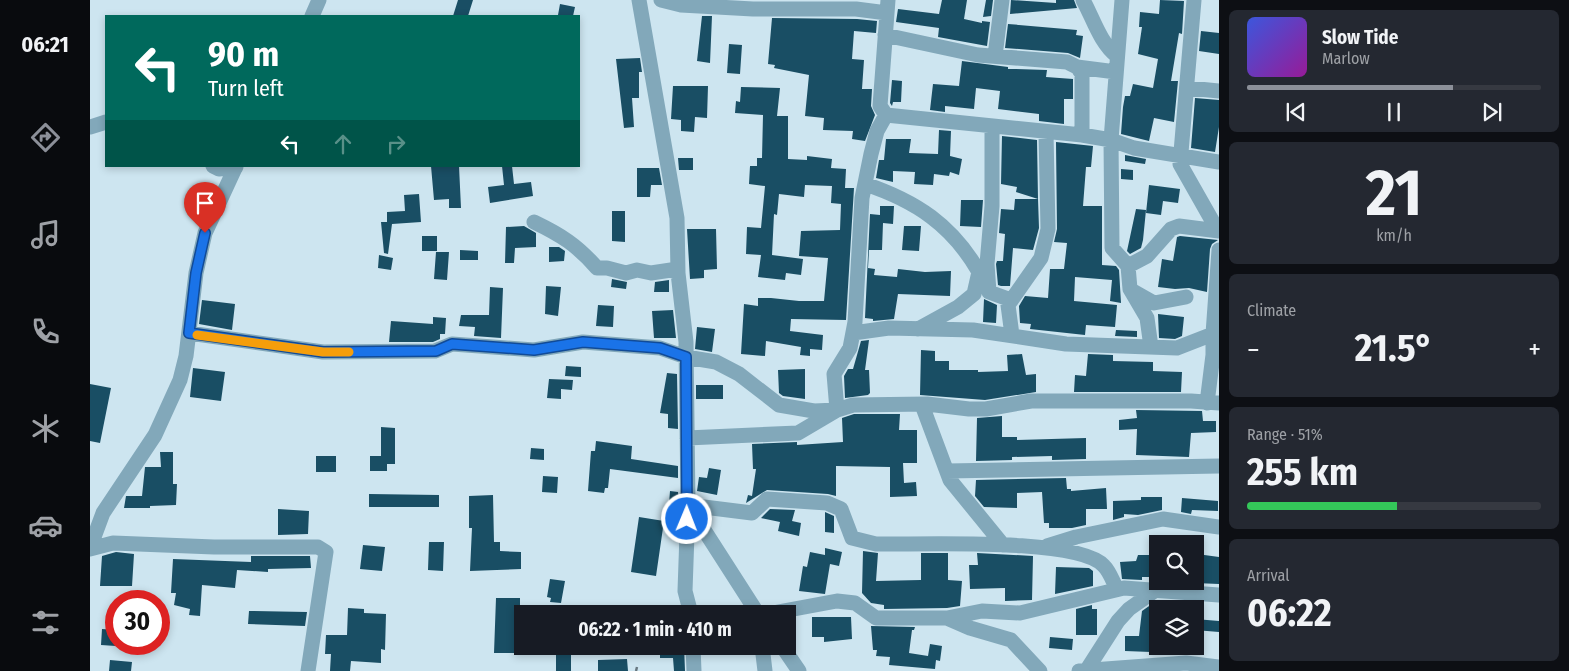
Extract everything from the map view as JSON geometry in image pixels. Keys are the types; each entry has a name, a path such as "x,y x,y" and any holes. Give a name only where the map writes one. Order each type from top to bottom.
{"street":[{"path":"312,15 319,0"},
{"path":"639,0 677,218 678,273 686,357 688,505 685,591 689,605"},
{"path":"661,0 681,5 754,4 856,9 887,7 880,106 886,115 1082,135 1111,140 1134,148 1219,162"},
{"path":"995,56 1002,0"},
{"path":"1083,0 1100,33 1117,56"},
{"path":"1122,0 1111,140 1112,248 1128,266 1130,289 1148,318 1150,347"},
{"path":"1194,0 1188,88 1180,156 1183,171 1219,230"},
{"path":"885,35 978,55 1067,62 1077,67 1116,72"},
{"path":"1077,67 1082,74 1082,135"},
{"path":"1188,88 1219,91"},
{"path":"837,410 834,374 850,348 853,333 862,198 877,131 886,115"},
{"path":"90,127 105,122"},
{"path":"982,293 987,264 992,206 992,127"},
{"path":"1012,336 1008,305 1041,258 1048,228 1046,132"},
{"path":"215,167 220,169 236,167"},
{"path":"90,548 103,513 155,435 180,380 189,333 196,273 205,233 236,167"},
{"path":"865,184 894,194 950,231 968,253 979,272 982,293"},
{"path":"534,222 577,246 597,268 607,268 626,273 637,270 651,273 671,270 678,273"},
{"path":"1128,266 1147,256 1171,230 1179,226 1219,230"},
{"path":"687,438 798,432 837,410 853,405 948,406 969,410 1031,401 1213,403 1213,355 1216,333 1219,250"},
{"path":"1130,289 1154,303 1186,297"},
{"path":"918,329 982,293 1012,300"},
{"path":"853,333 889,328 973,330 1066,344 1177,348 1216,333"},
{"path":"189,333 323,352 436,351 452,344 534,350 583,342 660,348 686,357 716,362 739,374 779,405 814,411 837,410"},
{"path":"922,405 950,480 1003,545"},
{"path":"948,471 1219,466"},
{"path":"688,505 752,513 766,499 827,503 841,509 852,538 876,544 1003,545 1042,547 1077,553 1104,565 1117,589"},
{"path":"688,505 752,605"},
{"path":"1042,547 1076,537 1163,519 1219,527"},
{"path":"90,548 113,543 205,547 318,546 326,552 308,671"},
{"path":"796,609 837,601 855,603 876,618 947,618 982,611 1020,613 1117,589 1219,595"},
{"path":"1084,671 1118,621 1129,609 1153,592"},
{"path":"947,618 970,628 1011,640 1040,671"},
{"path":"693,655 694,671"},
{"path":"763,655 764,671"},
{"path":"788,655 799,671"},
{"path":"1084,671 1186,663 1219,667"}],"path":[{"path":"636,671 637,667"}],"building":[{"path":"458,0 473,0 468,15 453,15"},
{"path":"942,0 967,0 964,19 982,23 982,21 990,22 987,46 938,37 939,28 896,22 898,9 939,14"},
{"path":"986,0 993,0 991,16 983,17"},
{"path":"1011,0 1056,3 1056,0 1074,0 1077,8 1010,14"},
{"path":"1160,0 1184,1 1182,34 1179,33 1171,81 1178,81 1174,122 1154,118 1149,141 1121,134 1123,107 1125,96 1130,96 1133,84 1153,88 1158,59 1138,54 1142,27 1139,27 1140,12 1159,14"},
{"path":"560,4 575,7 573,15 558,15"},
{"path":"702,16 712,16 710,63 697,61"},
{"path":"772,18 877,21 876,33 854,31 852,59 864,60 862,89 872,89 871,106 875,115 865,141 852,139 853,131 823,130 824,118 805,116 809,75 774,68 775,65 768,64"},
{"path":"1008,24 1077,30 1076,35 1083,36 1080,58 1068,53 1005,48"},
{"path":"1201,31 1219,33 1219,54 1199,51"},
{"path":"729,44 742,45 740,74 727,73"},
{"path":"640,58 642,72 639,72 639,98 632,98 634,127 624,128 616,59"},
{"path":"962,61 1008,67 1008,69 1047,70 1046,77 1073,79 1073,99 1064,99 1064,124 1039,121 1039,114 998,109 1000,91 976,88 974,109 945,106 945,112 930,110 933,84 959,86"},
{"path":"892,80 902,81 901,102 893,102 892,106 890,103"},
{"path":"673,86 708,86 707,118 695,117 694,132 681,131 681,120 671,119"},
{"path":"741,87 780,88 777,116 788,116 788,159 807,160 807,156 832,159 831,168 846,169 845,188 854,188 846,320 791,319 790,331 823,335 822,350 810,349 810,356 800,355 801,347 766,341 765,356 741,354 744,304 758,306 758,298 824,301 828,258 799,256 801,231 840,230 841,204 831,203 832,186 805,185 804,197 779,194 777,215 774,214 772,255 803,259 801,275 786,273 785,280 758,277 761,255 746,254 747,227 761,228 765,186 749,184 750,166 757,166 757,158 762,158 763,115 735,113 736,101 740,102"},
{"path":"1195,98 1219,100 1219,127 1215,152 1191,148"},
{"path":"939,130 951,131 950,156 962,159 959,175 950,172 949,176 934,174 933,185 914,184 915,172 893,171 893,182 876,178 879,160 884,160 886,139 911,139 909,153 938,154"},
{"path":"1002,136 1037,140 1038,199 1016,192 1017,187 1001,184"},
{"path":"1056,142 1093,146 1091,167 1086,167 1083,206 1102,206 1102,265 1116,266 1119,270 1121,303 1110,301 1112,280 1075,277 1074,301 1117,305 1115,327 1086,325 1085,335 1030,329 1031,324 1020,323 1019,306 1025,296 1048,298 1050,269 1064,269 1067,243 1054,242 1057,229"},
{"path":"1125,155 1146,159 1145,164 1125,161"},
{"path":"678,158 693,158 693,170 679,170"},
{"path":"431,167 459,167 461,208 449,208 449,199 434,200"},
{"path":"502,167 512,167 514,184 531,182 533,196 490,203 488,187 504,185"},
{"path":"637,168 659,168 662,185 651,185 650,197 637,197"},
{"path":"1121,169 1133,170 1133,180 1121,179"},
{"path":"1149,185 1180,189 1178,203 1163,201 1161,215 1146,213"},
{"path":"419,194 421,222 392,224 388,254 384,253 381,222 387,222 387,212 405,211 404,195"},
{"path":"1015,199 1038,199 1039,228 1033,250 1013,248 1010,286 1001,286 998,285 996,264 997,261 1003,261 1005,234 999,233 1001,209 1014,210"},
{"path":"961,200 983,200 981,227 960,226"},
{"path":"880,206 894,206 893,224 883,223 882,250 869,250 868,268 875,269 874,275 897,277 898,269 925,272 951,271 950,296 898,294 894,319 873,321 873,319 865,318 870,214 880,215"},
{"path":"1136,209 1146,210 1143,240 1141,248 1130,254 1127,251"},
{"path":"612,211 625,211 625,242 612,241"},
{"path":"524,226 536,233 536,247 515,248 514,263 505,263 506,227"},
{"path":"904,226 921,226 919,251 902,250"},
{"path":"687,229 716,229 717,269 704,270 704,278 690,279"},
{"path":"422,236 437,236 437,251 422,251"},
{"path":"1177,237 1218,240 1212,244 1210,249 1207,292 1189,288 1158,287 1162,259 1173,261"},
{"path":"549,247 559,247 565,251 564,261 549,262"},
{"path":"460,250 478,251 478,260 460,260"},
{"path":"436,252 449,252 447,280 434,279"},
{"path":"379,255 393,258 391,270 378,268"},
{"path":"612,279 627,282 626,289 611,287"},
{"path":"669,280 669,292 654,292 655,282"},
{"path":"546,286 561,287 558,316 545,314"},
{"path":"490,287 503,288 501,338 474,336 475,327 459,326 461,315 489,315"},
{"path":"984,299 997,305 996,323 983,322"},
{"path":"202,300 235,304 232,330 199,324"},
{"path":"598,305 614,306 613,327 596,326"},
{"path":"673,310 676,338 654,338 652,311"},
{"path":"1158,314 1184,317 1182,336 1175,339 1159,338"},
{"path":"433,317 446,318 445,334 440,334 440,339 433,342 389,342 391,321 433,324"},
{"path":"697,327 715,329 712,352 695,349"},
{"path":"1116,330 1137,331 1137,337 1115,336"},
{"path":"869,340 865,370 869,370 870,393 868,395 845,398 844,376 848,369 853,369 861,341"},
{"path":"921,350 935,351 935,361 949,361 949,370 978,370 978,372 1008,371 1007,355 1022,354 1026,375 1036,374 1036,392 985,400 920,395"},
{"path":"1088,354 1113,355 1113,361 1153,362 1153,371 1182,372 1181,392 1074,392 1075,375 1086,376"},
{"path":"566,366 581,367 581,377 565,376"},
{"path":"193,368 225,372 221,401 190,397"},
{"path":"805,369 805,399 783,396 779,393 778,370"},
{"path":"667,373 677,374 678,429 668,428 668,414 660,413"},
{"path":"549,379 573,380 572,390 561,389 561,399 547,398"},
{"path":"90,384 111,388 100,443 90,441"},
{"path":"696,385 723,385 723,399 696,399"},
{"path":"1136,410 1202,411 1203,421 1216,421 1216,432 1191,433 1189,457 1136,455 1137,429 1119,430 1119,420 1137,418"},
{"path":"854,414 900,414 899,430 917,430 917,463 903,463 904,483 916,482 917,496 890,497 890,467 836,466 836,496 767,490 746,503 748,495 752,496 756,469 753,469 752,444 797,442 797,445 843,442 842,418"},
{"path":"1002,416 1002,437 1017,437 1017,440 1086,438 1086,459 1052,460 1052,456 1012,457 1012,460 976,461 977,418"},
{"path":"381,427 395,428 395,464 387,464 387,471 370,471 370,456 381,456"},
{"path":"596,441 632,446 631,459 678,466 678,478 610,469 608,488 605,488 604,493 588,491 591,451 595,451"},
{"path":"531,448 544,449 544,460 530,459"},
{"path":"160,452 173,452 173,484 177,484 176,505 124,508 126,496 142,496 145,467 161,467"},
{"path":"316,456 336,456 336,472 316,472"},
{"path":"709,468 721,470 717,495 697,491 699,477 707,478"},
{"path":"543,476 558,477 557,493 542,492"},
{"path":"1066,478 1067,489 1071,489 1071,491 1106,488 1107,509 1086,509 1086,525 1072,528 1049,528 1049,523 1044,523 1042,492 1017,493 1017,508 984,507 975,496 976,480"},
{"path":"670,491 678,492 679,505 669,504"},
{"path":"369,494 439,495 439,507 369,507"},
{"path":"493,495 494,542 500,542 500,551 521,552 521,569 470,571 472,528 469,528 469,496"},
{"path":"1141,497 1162,497 1162,510 1138,515 1124,514 1124,517 1113,520 1113,501 1141,500"},
{"path":"1182,498 1218,501 1218,511 1192,510 1191,514 1181,512"},
{"path":"278,509 309,511 308,534 278,535"},
{"path":"770,509 795,510 792,521 801,523 799,536 778,531 780,522 761,518"},
{"path":"825,512 834,516 834,533 825,532"},
{"path":"639,517 664,521 656,576 631,572"},
{"path":"429,542 444,542 443,571 428,570"},
{"path":"363,545 385,547 382,571 360,569"},
{"path":"825,548 842,552 839,566 830,564 825,594 799,591 803,566 807,567 810,552 825,555"},
{"path":"863,551 878,553 876,581 921,580 921,553 948,553 948,580 962,581 960,606 884,609 884,605 871,603 862,593"},
{"path":"116,552 134,554 132,586 100,586 102,556"},
{"path":"977,553 1033,556 1032,600 1005,601 1005,588 970,589 969,565 978,565"},
{"path":"1138,555 1149,555 1149,577 1142,577 1142,580 1122,579 1120,562 1136,561"},
{"path":"1204,555 1219,557 1219,584 1204,583"},
{"path":"251,556 310,556 311,568 268,569 268,572 237,570 235,588 202,585 200,616 189,615 190,609 174,605 176,593 171,593 173,559 251,562"},
{"path":"1056,567 1089,568 1093,571 1093,586 1055,594"},
{"path":"550,579 565,581 561,603 550,602 551,598 547,597"},
{"path":"496,598 520,598 520,605 514,605 514,653 494,653"},
{"path":"1092,605 1092,609 1097,609 1097,635 1076,635 1076,609"},
{"path":"1149,606 1149,652 1125,651 1125,636 1139,636 1142,611"},
{"path":"348,608 364,609 364,613 386,614 385,650 381,649 381,663 351,661 350,671 330,671 331,654 325,654 326,635 347,635"},
{"path":"249,611 307,612 305,626 248,624"},
{"path":"812,617 851,617 852,639 824,642 824,637 812,637"},
{"path":"1204,620 1219,621 1219,632 1204,631"},
{"path":"871,626 915,627 912,630 909,653 928,656 930,644 942,646 940,661 936,660 935,669 889,665 890,657 876,656 877,650 873,650"},
{"path":"102,629 105,629 105,645 101,645"},
{"path":"1050,637 1073,639 1072,650 1049,648"},
{"path":"556,655 571,655 571,671 556,671"},
{"path":"660,655 684,655 685,671 674,671 673,658 660,658"},
{"path":"627,659 628,671 598,671 598,660"},
{"path":"110,660 132,662 131,671 109,671"}],"slow traffic":[{"path":"197,335 323,352 349,352"}],"route":[{"path":"205,233 196,273 189,333 323,352 436,351 452,344 534,350 583,342 660,348 686,357 687,519"}]}
